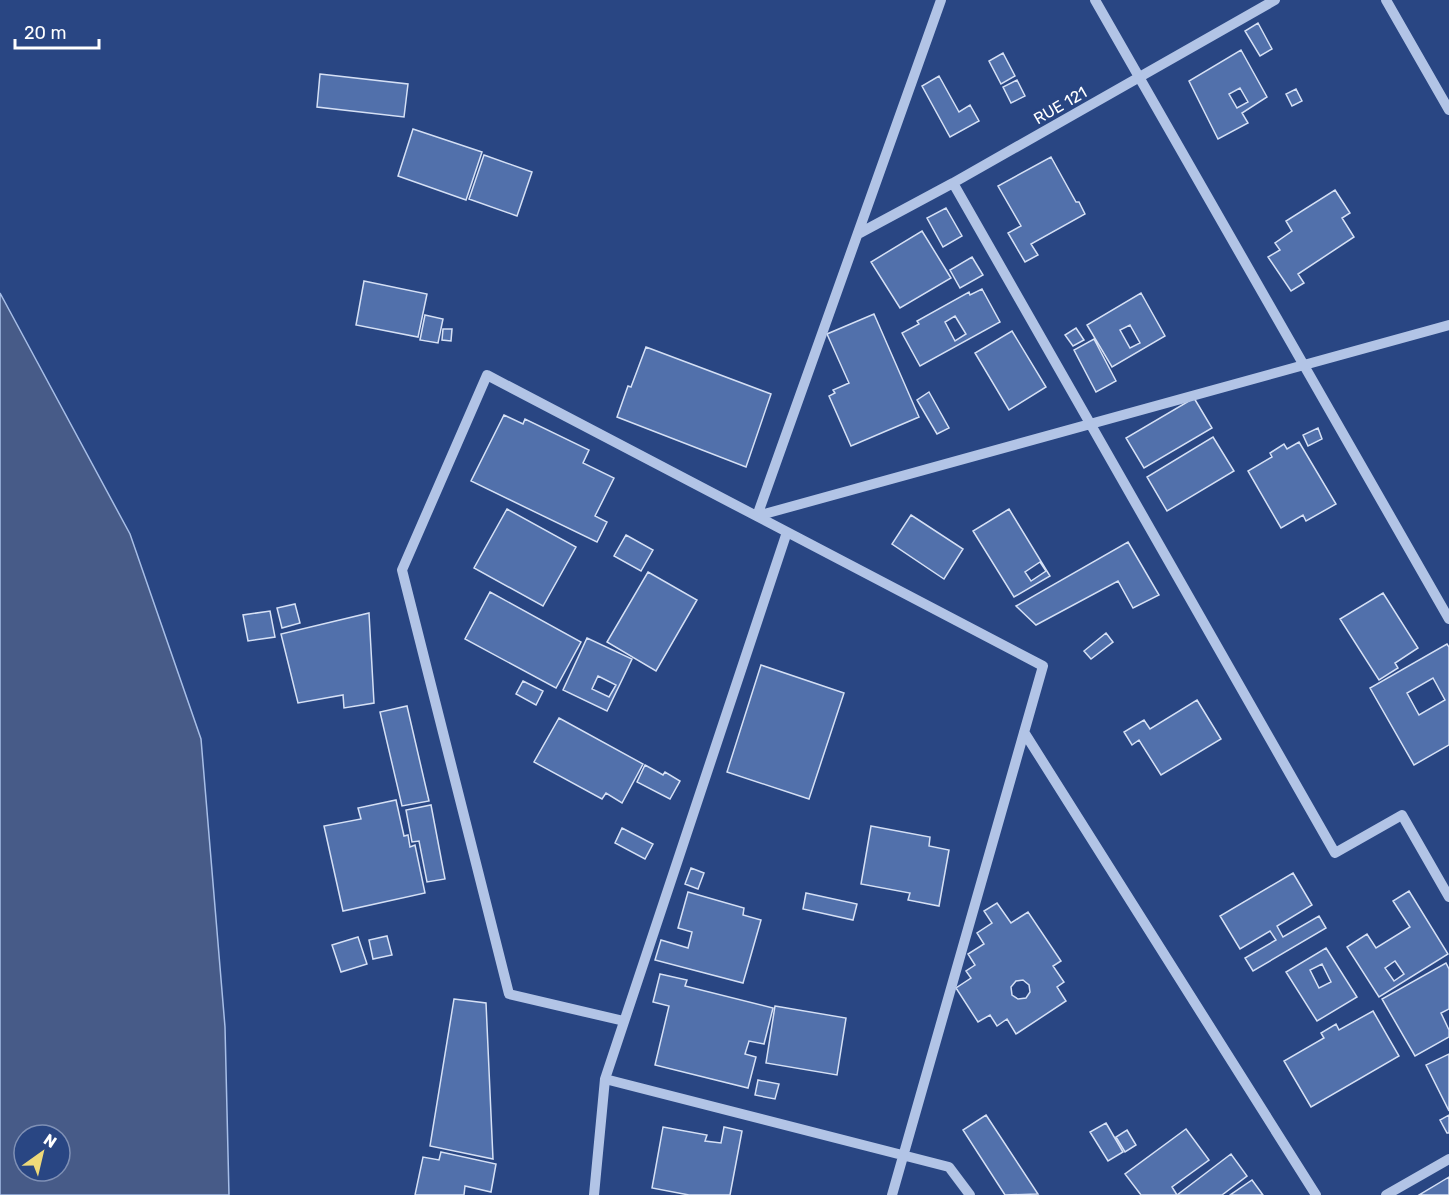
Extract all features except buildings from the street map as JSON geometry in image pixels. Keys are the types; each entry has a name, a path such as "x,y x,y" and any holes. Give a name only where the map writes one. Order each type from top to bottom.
{"street":[{"path":"757,516 941,0"},
{"path":"1095,0 1449,619"},
{"name":"RUE 121","path":"858,234 953,183 1275,0"},
{"path":"1386,0 1449,110"},
{"path":"953,183 1335,853 1402,815 1449,897"},
{"path":"757,516 1449,325"},
{"path":"624,1021 509,994 402,570 487,375 1043,666 892,1195"},
{"path":"594,1195 605,1079 787,532"},
{"path":"1024,732 1316,1195"},
{"path":"605,1079 949,1167 970,1195"},
{"path":"1386,1195 1449,1160"}],"water":[{"path":"0,293 130,534 201,739 225,1027 229,1195 0,1195"}]}
